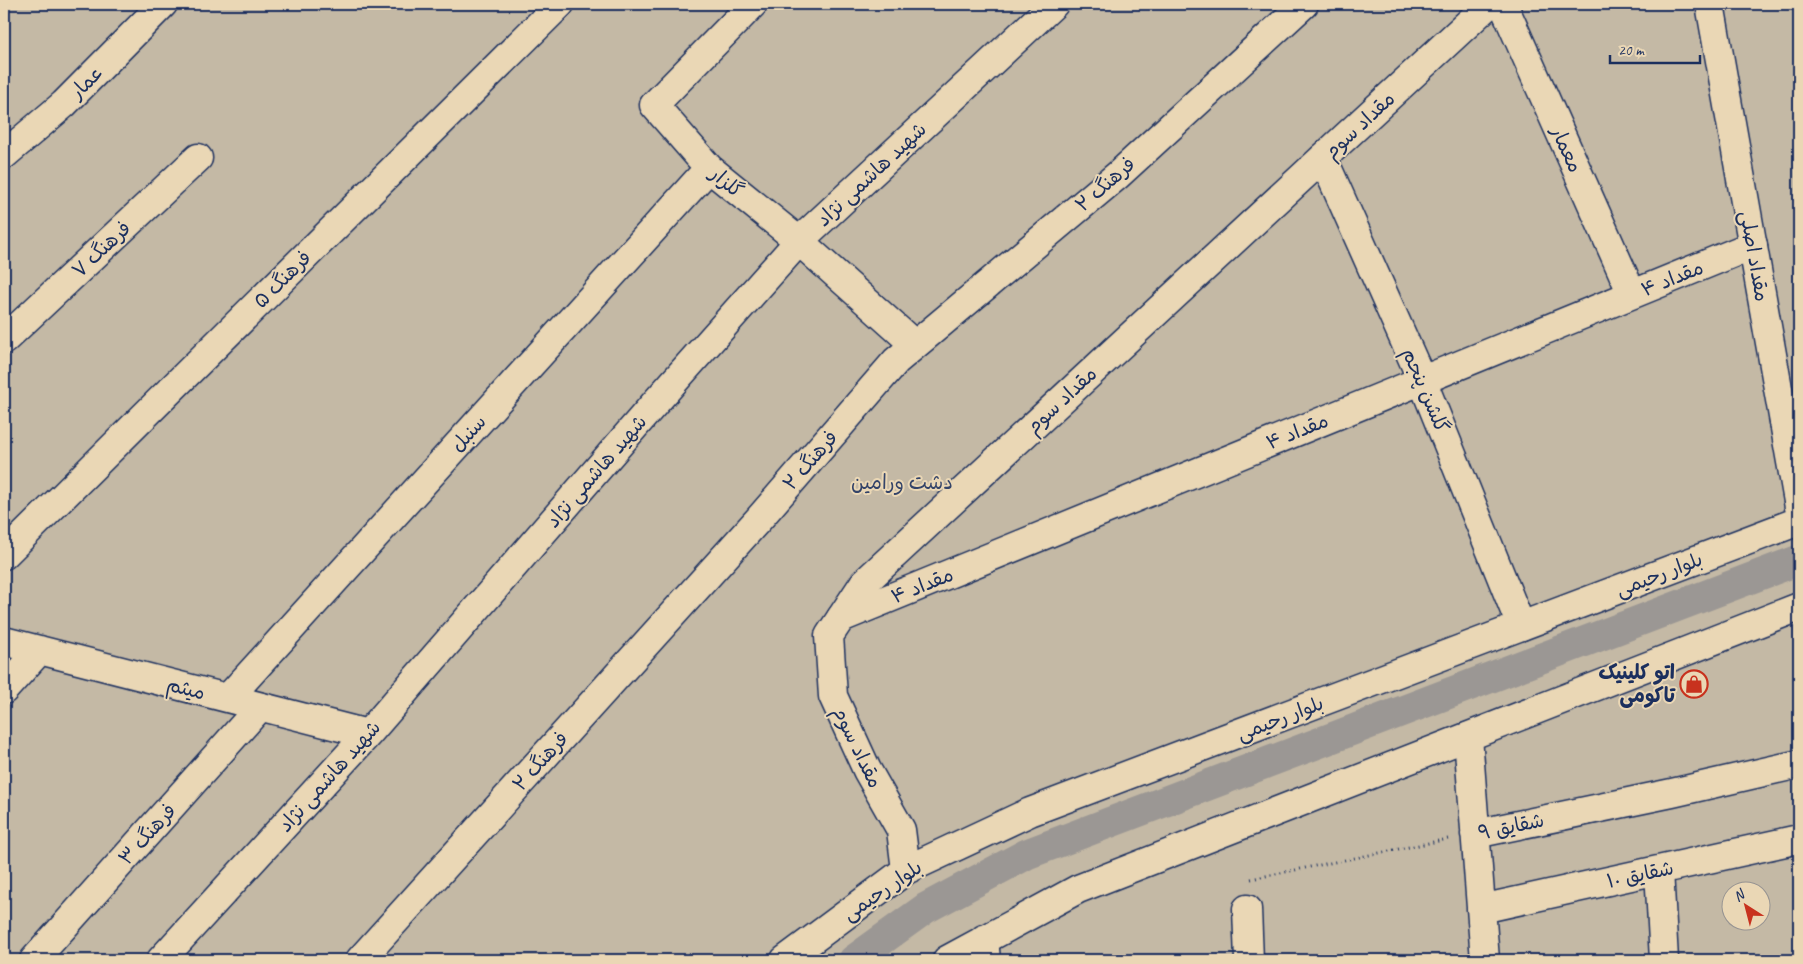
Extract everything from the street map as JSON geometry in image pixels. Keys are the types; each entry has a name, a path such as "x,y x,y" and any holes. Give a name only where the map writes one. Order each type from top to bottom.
{"street":[{"name":"عمار","path":"4,155 64,104 164,4"},
{"name":"فرهنگ ۵","path":"4,555 560,4"},
{"name":"گلزار","path":"753,4 654,106 709,168 799,241 915,345"},
{"name":"شهید هاشمی نژاد","path":"161,960 368,734 649,410 799,241 1054,4"},
{"name":"فرهنگ ۲","path":"360,960 758,520 896,361 1118,175 1304,4"},
{"name":"مقداد سوم","path":"906,870 901,830 867,770 833,696 829,636 864,583 1489,4"},
{"name":"معمار","path":"1503,4 1632,294"},
{"name":"مقداد اصلی","path":"1710,4 1799,507"},
{"name":"فرهنگ ۷","path":"4,340 198,158"},
{"name":"گلشن پنجم","path":"1323,158 1422,380 1522,626"},
{"name":"سنبل","path":"228,698 709,168"},
{"name":"مقداد ۴","path":"841,618 1753,245"},
{"name":"بلوار رحیمی","path":"784,960 906,870 1030,812 1799,521"},
{"path":"947,960 985,950 1078,889 1799,607"},
{"name":"میثم","path":"4,641 368,734"},
{"path":"4,690 40,650"},
{"name":"فرهنگ ۳","path":"34,960 260,707"},
{"path":"1468,737 1485,960"},
{"name":"شقایق ۹","path":"1475,834 1799,764"},
{"name":"شقایق ۱۰","path":"1481,909 1799,839"},
{"path":"1659,870 1664,960"},
{"path":"1246,909 1249,960"}],"path":[{"name":"شقایق ۹","path":"1246,909 1251,879 1475,834"}],"green space":[{"name":"دشت ورامین","path":"4,4 1799,4 1799,960 4,960"}],"waterway":[{"path":"854,960 926,908 1027,854 1799,560"}],"place":[{"name":"اتو کلینیک تاکومی","path":"1694,684"}]}
